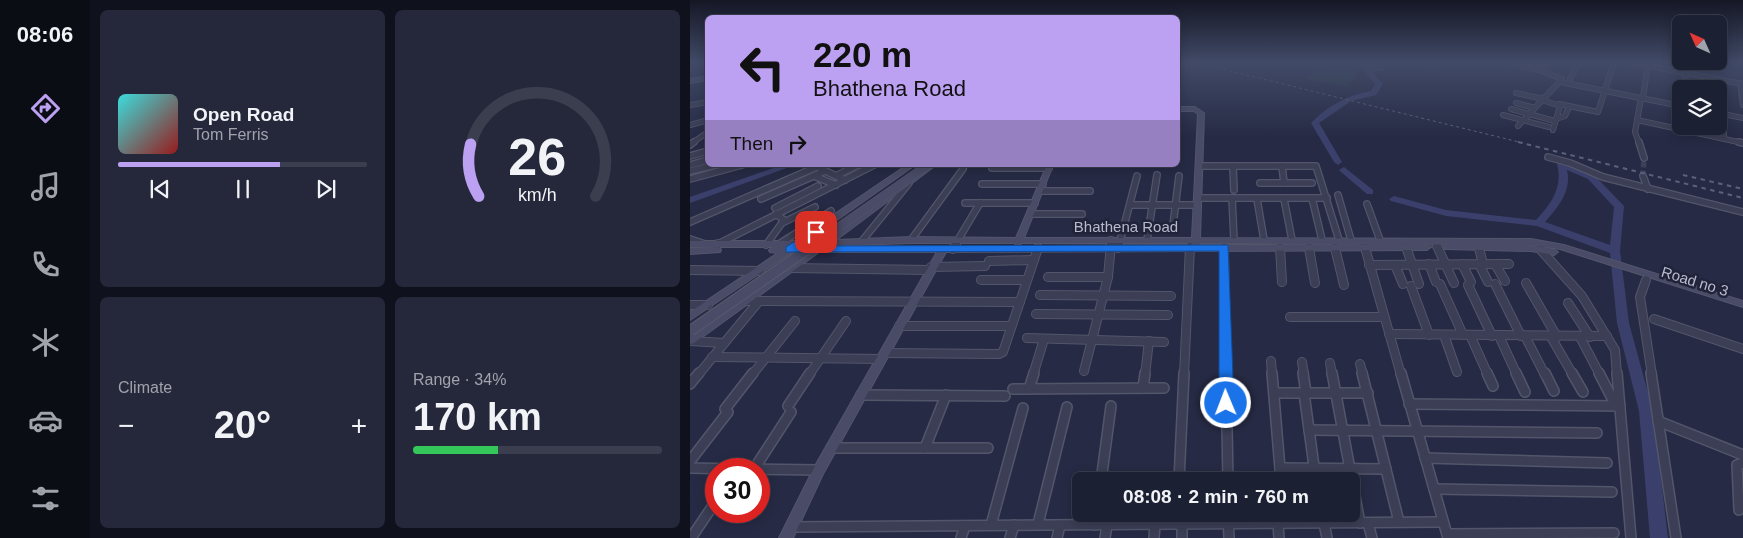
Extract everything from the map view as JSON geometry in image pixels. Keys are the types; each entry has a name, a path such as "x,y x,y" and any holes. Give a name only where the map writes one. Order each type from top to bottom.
{"street":[{"path":"1532,111 1555,87"},
{"path":"1587,87 1672,104"},
{"path":"1511,107 1532,111 1559,104 1598,112 1606,87"},
{"path":"1644,87 1635,135 1644,158"},
{"path":"1742,87 1743,105"},
{"path":"1516,93 1532,111 1552,124"},
{"path":"690,105 705,102"},
{"path":"1552,124 1559,104"},
{"path":"1511,107 1532,111"},
{"path":"1511,107 1532,111 1552,124"},
{"path":"1511,107 1532,111 1552,124"},
{"path":"1552,124 1564,116 1569,107"},
{"path":"1180,109 1200,112 1197,202 1180,472"},
{"path":"1727,115 1743,118"},
{"path":"1637,120 1672,126"},
{"path":"690,125 705,121"},
{"path":"690,145 705,134"},
{"path":"1711,135 1743,143"},
{"path":"690,156 705,152"},
{"path":"1548,157 1570,162 1603,177 1743,212"},
{"path":"690,165 705,161"},
{"path":"1199,166 1317,167 1327,198 1344,285"},
{"path":"1233,166 1234,190"},
{"path":"1282,166 1284,183"},
{"path":"690,171 718,167"},
{"path":"690,179 718,167"},
{"path":"690,222 816,167"},
{"path":"819,167 845,180"},
{"path":"836,176 853,167"},
{"path":"776,211 870,167"},
{"path":"690,317 760,271 909,167"},
{"path":"690,325 916,167"},
{"path":"690,331 925,167"},
{"path":"690,341 930,167"},
{"path":"992,168 1021,167"},
{"path":"1018,244 1050,167"},
{"path":"911,240 963,169"},
{"path":"761,199 825,171"},
{"path":"1147,240 1157,175"},
{"path":"814,176 836,184"},
{"path":"1084,371 1115,244 1131,206 1137,176"},
{"path":"1173,225 1179,176"},
{"path":"1643,176 1648,189"},
{"path":"804,180 826,189"},
{"path":"1260,182 1312,183"},
{"path":"862,241 909,183"},
{"path":"982,184 1090,191"},
{"path":"690,239 710,246 818,186"},
{"path":"1338,195 1351,240"},
{"path":"1232,198 1234,240"},
{"path":"1131,206 1175,205 1232,198 1327,198"},
{"path":"1257,198 1264,240"},
{"path":"1312,198 1322,240"},
{"path":"1284,199 1292,240"},
{"path":"965,203 1035,204"},
{"path":"786,538 819,470 931,269 958,240 980,203"},
{"path":"1366,204 1380,240"},
{"path":"782,223 815,207"},
{"path":"779,244 832,210"},
{"path":"766,245 784,219 776,211"},
{"path":"1031,214 1082,214"},
{"name":"Bhathena Road","path":"690,251 710,246 911,240 958,240 1018,244 1194,245 1234,240 1322,240 1337,244 1406,247 1437,246 1560,250"},
{"name":"Bhathena Road","path":"690,244 790,250 948,249 1018,244 1038,248 1115,244 1147,240 1224,248 1309,248 1351,240 1364,244 1380,240 1531,242 1560,250"},
{"path":"1364,244 1448,536 1614,533"},
{"path":"1437,246 1454,283"},
{"path":"1406,247 1412,264 1415,285 1429,335"},
{"path":"712,357 820,358 999,354 1005,350 1011,326 1038,248"},
{"path":"1224,248 1228,472"},
{"path":"1280,248 1282,282"},
{"path":"1309,248 1315,283"},
{"path":"1479,248 1481,264 1554,391"},
{"path":"1540,249 1579,292 1615,350 1618,406 1631,538"},
{"path":"1560,250 1642,276 1640,298 1676,538"},
{"path":"790,268 931,269 1034,260"},
{"path":"1395,264 1403,284"},
{"path":"1428,264 1493,386"},
{"path":"1462,264 1469,284 1525,392"},
{"path":"1495,264 1505,281"},
{"path":"1369,265 1509,264"},
{"path":"690,270 760,271"},
{"name":"Road no 3","path":"1642,276 1743,304"},
{"name":"Road no 3","path":"1642,276 1743,310"},
{"path":"1048,277 1108,277"},
{"path":"981,280 1027,280"},
{"path":"1526,283 1583,392"},
{"path":"1040,295 1171,296"},
{"path":"744,301 1020,302"},
{"path":"690,384 759,301"},
{"path":"1568,303 1590,337"},
{"path":"690,305 709,305"},
{"path":"1036,314 1168,315"},
{"path":"1290,317 1384,317"},
{"path":"1654,319 1743,349"},
{"path":"690,461 765,358 795,321"},
{"path":"761,458 820,358 846,321"},
{"path":"899,326 1011,326"},
{"path":"1389,334 1607,336"},
{"path":"1444,335 1457,372"},
{"path":"1580,337 1618,406"},
{"path":"1027,338 1164,342"},
{"path":"1029,389 1044,339"},
{"path":"690,341 724,343"},
{"path":"1142,388 1150,341"},
{"path":"1271,361 1280,472"},
{"path":"1302,362 1315,472"},
{"path":"1330,363 1350,469 1364,523 1372,538"},
{"path":"1360,364 1398,522"},
{"path":"1013,389 1164,388"},
{"path":"1274,393 1368,393"},
{"path":"861,395 1005,396"},
{"path":"925,448 946,396"},
{"path":"1409,404 1618,406"},
{"path":"1102,472 1111,406"},
{"path":"1038,524 1068,407"},
{"path":"991,525 1023,408"},
{"path":"1658,422 1743,455"},
{"path":"1309,430 1377,429 1597,433"},
{"path":"831,448 988,448"},
{"path":"1425,458 1607,462"},
{"path":"1739,510 1738,465 1743,463"},
{"path":"690,468 705,468"},
{"path":"1280,468 1386,469"},
{"path":"770,469 819,470"},
{"path":"1434,489 1612,492"},
{"path":"691,538 705,517"},
{"path":"792,527 1060,525 1078,522"},
{"path":"1102,522 1107,525 1171,522"},
{"path":"1179,522 1182,538"},
{"path":"1228,522 1229,538"},
{"path":"1279,538 1282,522"},
{"path":"1322,522 1326,538"},
{"path":"1350,522 1443,522"},
{"path":"1154,538 1155,524"},
{"path":"1010,538 1014,525"},
{"path":"1057,538 1060,525"},
{"path":"1105,538 1107,525"},
{"path":"960,538 965,526"}],"waterway":[{"path":"1338,162 1315,123 1335,107 1355,97 1373,93 1377,87"},
{"path":"1539,223 1555,203 1562,189 1564,173 1561,164 1591,177 1619,206 1615,251"},
{"path":"690,200 785,167"},
{"path":"1344,170 1370,192"},
{"path":"1394,199 1446,213 1539,223"},
{"path":"1539,223 1615,251"},
{"path":"1615,251 1623,323 1646,411 1659,538"}],"tunnel":[{"path":"1643,176 1644,158"}],"railway":[{"path":"1296,87 1523,143"},
{"path":"1518,142 1743,198"},
{"path":"1683,175 1743,189"}],"route":[{"path":"816,232 790,250 1224,248 1226,403"}]}
